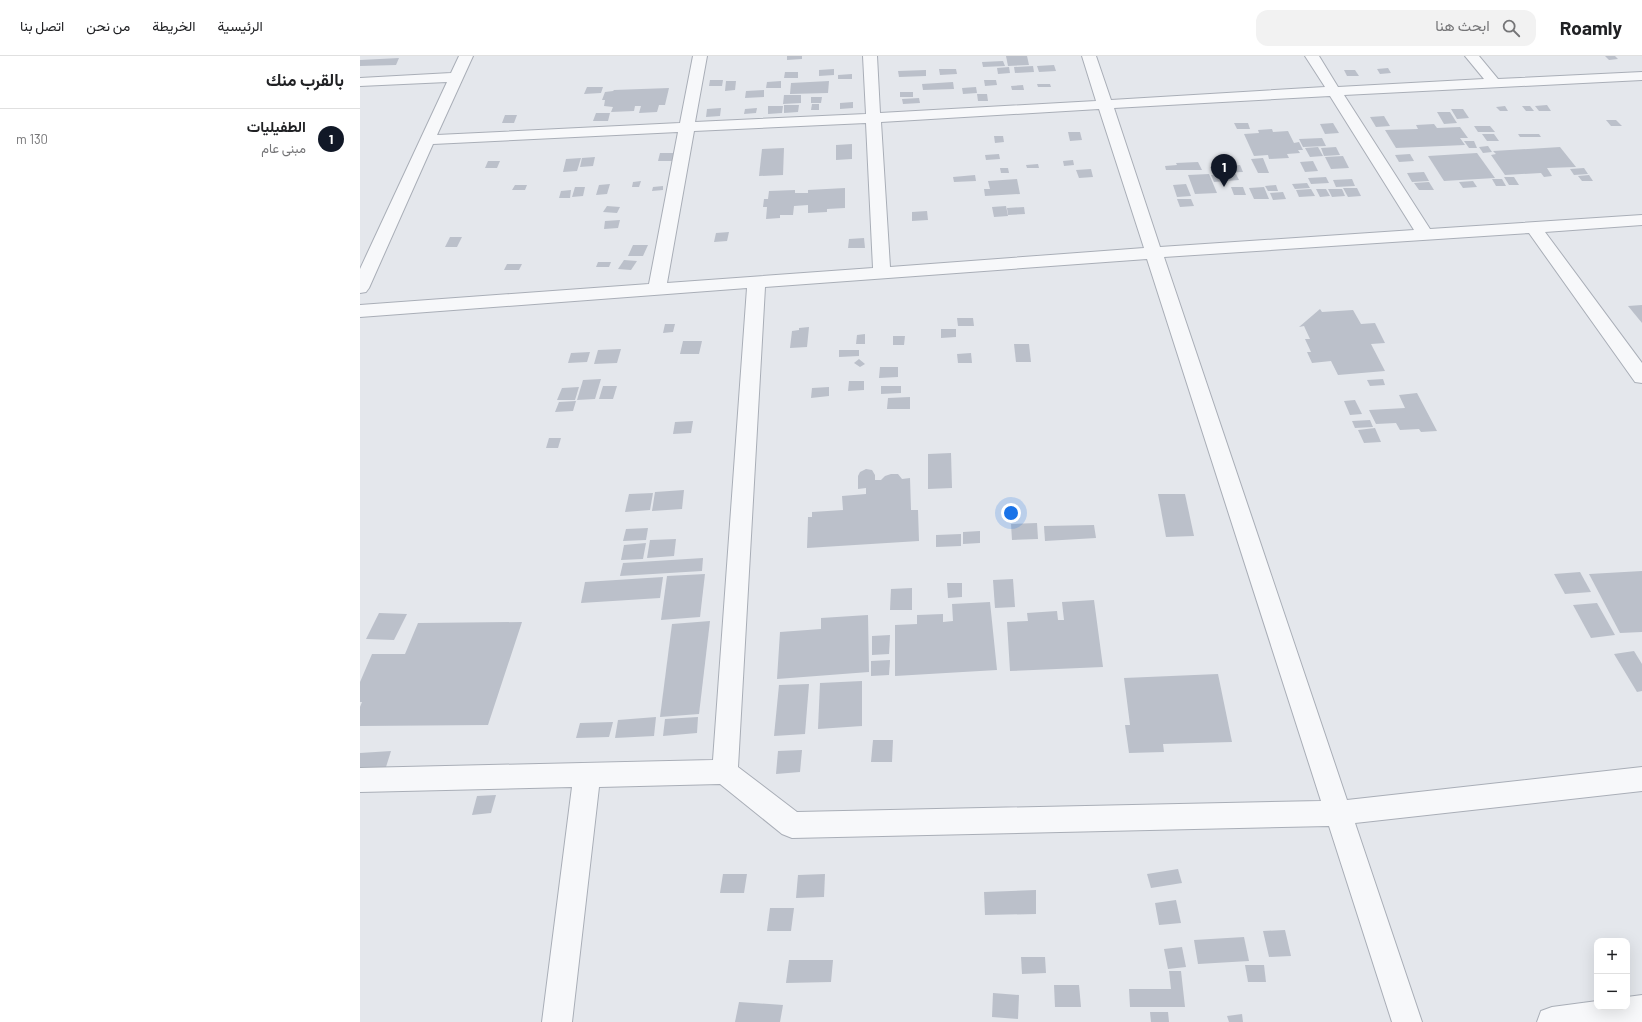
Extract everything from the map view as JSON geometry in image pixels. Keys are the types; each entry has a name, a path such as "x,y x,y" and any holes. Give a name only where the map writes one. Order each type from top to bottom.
{"street":[{"path":"360,288 466,56"},
{"path":"657,289 700,56"},
{"path":"870,56 882,273"},
{"path":"1088,56 1407,1022"},
{"path":"1312,56 1425,235"},
{"path":"1472,56 1494,82"},
{"path":"428,140 1105,106 1494,82 1642,76"},
{"path":"360,82 456,77"},
{"path":"360,311 1153,253 1642,220"},
{"path":"1534,228 1642,376"},
{"path":"725,772 756,282"},
{"path":"360,780 725,772 792,825 1338,813 1642,779"},
{"path":"556,1022 587,775"},
{"path":"1552,1022 1642,1010"}],"building":[{"path":"787,56 802,56 802,59 787,60"},
{"path":"1006,56 1027,56 1029,65 1008,66"},
{"path":"1605,56 1615,56 1618,59 1609,60"},
{"path":"399,58 396,65 360,66 360,60"},
{"path":"1003,61 1005,66 983,67 982,62"},
{"path":"1054,65 1056,71 1039,72 1037,66"},
{"path":"1033,66 1034,72 1015,73 1014,67"},
{"path":"1009,67 1010,73 998,74 997,68"},
{"path":"1388,68 1391,73 1380,74 1377,69"},
{"path":"834,69 834,75 819,76 819,70"},
{"path":"939,69 956,69 957,74 940,75"},
{"path":"926,70 926,76 899,77 898,71"},
{"path":"1344,70 1355,70 1359,76 1347,76"},
{"path":"785,72 798,72 798,78 784,78"},
{"path":"852,74 852,79 838,79 838,75"},
{"path":"710,80 723,80 722,86 709,86"},
{"path":"984,80 996,80 997,85 985,86"},
{"path":"726,81 736,81 735,90 725,91"},
{"path":"781,81 781,88 766,88 767,82"},
{"path":"829,81 828,93 790,94 791,83"},
{"path":"953,82 954,89 923,90 922,84"},
{"path":"1037,84 1050,84 1051,87 1038,87"},
{"path":"1023,85 1024,90 1012,90 1011,86"},
{"path":"587,87 603,87 601,93 584,94"},
{"path":"976,87 977,93 963,94 962,88"},
{"path":"669,88 665,105 659,105 657,112 639,113 641,106 635,106 634,111 611,112 613,107 604,106 605,100 602,100 605,92 614,90"},
{"path":"764,90 764,97 745,98 746,91"},
{"path":"900,92 913,92 913,97 900,97"},
{"path":"977,94 987,94 988,101 978,101"},
{"path":"784,95 801,95 801,103 783,104"},
{"path":"811,97 822,97 821,103 811,103"},
{"path":"919,98 920,103 903,104 902,99"},
{"path":"853,102 853,108 840,109 840,103"},
{"path":"812,104 819,104 819,110 811,110"},
{"path":"784,105 799,105 798,112 784,113"},
{"path":"1547,105 1551,111 1539,111 1535,106"},
{"path":"768,106 783,106 782,113 768,114"},
{"path":"1505,106 1508,111 1500,111 1496,107"},
{"path":"1522,106 1530,106 1534,111 1526,111"},
{"path":"721,108 720,116 706,117 707,109"},
{"path":"757,108 756,113 744,114 745,109"},
{"path":"1451,109 1463,109 1469,118 1457,119"},
{"path":"1437,112 1450,112 1457,123 1444,124"},
{"path":"596,113 610,113 608,121 593,121"},
{"path":"505,115 517,115 514,123 502,123"},
{"path":"1384,116 1390,126 1376,127 1370,117"},
{"path":"1606,120 1616,120 1622,126 1611,126"},
{"path":"1234,123 1248,123 1250,129 1237,129"},
{"path":"1333,123 1339,133 1325,134 1320,124"},
{"path":"1434,124 1437,128 1460,127 1468,138 1460,138 1465,145 1396,148 1385,130 1418,129 1416,125"},
{"path":"1474,126 1490,126 1495,132 1478,132"},
{"path":"1272,129 1273,132 1288,131 1294,143 1299,142 1303,150 1298,150 1300,153 1287,154 1289,158 1269,159 1268,155 1254,156 1244,134 1259,133 1258,130"},
{"path":"1068,132 1080,132 1082,140 1070,141"},
{"path":"1482,134 1494,134 1499,141 1487,141"},
{"path":"1518,134 1539,134 1541,137 1520,137"},
{"path":"994,136 1003,136 1004,142 995,143"},
{"path":"1322,138 1326,146 1303,147 1299,139"},
{"path":"1464,141 1474,141 1477,148 1469,148"},
{"path":"852,144 852,159 836,160 836,145"},
{"path":"1488,146 1492,152 1483,153 1479,147"},
{"path":"1318,147 1323,156 1310,157 1305,148"},
{"path":"1336,147 1340,155 1324,156 1321,148"},
{"path":"1560,147 1576,167 1547,168 1552,176 1544,177 1541,173 1505,175 1491,155 1496,154 1493,151"},
{"path":"784,148 783,175 759,176 762,149"},
{"path":"660,153 674,153 672,161 658,161"},
{"path":"1477,153 1495,178 1444,181 1428,156"},
{"path":"999,154 1000,159 986,160 985,155"},
{"path":"1410,154 1414,161 1399,162 1395,155"},
{"path":"1343,156 1349,168 1331,169 1325,157"},
{"path":"595,157 593,166 580,167 582,158"},
{"path":"581,158 577,171 563,172 566,159"},
{"path":"1263,158 1269,173 1258,173 1251,159"},
{"path":"1073,160 1074,165 1064,166 1063,161"},
{"path":"488,161 500,161 497,168 485,168"},
{"path":"1313,161 1318,171 1305,172 1300,162"},
{"path":"1198,162 1202,170 1166,170 1165,166 1177,165 1176,163"},
{"path":"1038,164 1039,168 1027,168 1026,165"},
{"path":"1240,165 1243,172 1213,173 1210,167"},
{"path":"1000,168 1008,168 1009,173 1001,173"},
{"path":"1584,168 1588,174 1574,175 1570,169"},
{"path":"1091,169 1093,177 1079,178 1076,170"},
{"path":"1424,172 1429,181 1412,182 1407,173"},
{"path":"1209,174 1217,193 1195,194 1188,175"},
{"path":"1236,174 1239,180 1214,182 1211,175"},
{"path":"975,175 976,181 954,182 953,177"},
{"path":"1589,175 1593,181 1582,181 1578,176"},
{"path":"1326,177 1329,183 1311,184 1308,178"},
{"path":"1504,177 1514,177 1519,185 1509,185"},
{"path":"1017,179 1020,194 985,196 984,189 990,189 988,181"},
{"path":"1352,179 1355,186 1336,187 1333,180"},
{"path":"1492,179 1502,179 1506,186 1496,186"},
{"path":"641,181 639,187 632,187 633,182"},
{"path":"1473,181 1477,187 1463,188 1459,182"},
{"path":"1429,182 1434,190 1419,190 1414,183"},
{"path":"1307,183 1310,188 1295,189 1292,184"},
{"path":"610,184 607,194 596,195 599,185"},
{"path":"1186,184 1191,196 1177,197 1173,185"},
{"path":"515,185 527,185 525,190 512,190"},
{"path":"1276,185 1278,191 1268,191 1265,186"},
{"path":"663,186 663,190 652,191 653,187"},
{"path":"575,187 585,187 583,196 572,197"},
{"path":"1231,187 1243,187 1246,195 1234,195"},
{"path":"1264,187 1269,199 1254,199 1249,188"},
{"path":"845,188 845,208 827,209 827,212 808,213 808,205 794,206 793,215 780,215 780,218 766,219 767,207 763,207 764,199 768,199 769,191 795,190 795,193 808,193 808,190"},
{"path":"1343,188 1357,188 1361,196 1348,197"},
{"path":"1311,189 1315,196 1299,197 1296,190"},
{"path":"1316,189 1326,189 1330,196 1320,197"},
{"path":"1328,189 1342,189 1345,196 1332,197"},
{"path":"571,190 570,198 559,198 561,191"},
{"path":"1283,192 1286,199 1273,200 1270,193"},
{"path":"1177,199 1191,199 1194,206 1180,207"},
{"path":"607,206 620,207 617,213 603,212"},
{"path":"1006,206 1008,216 994,217 992,207"},
{"path":"1024,207 1025,214 1008,215 1007,208"},
{"path":"927,211 928,220 912,221 912,212"},
{"path":"620,220 618,228 604,229 605,221"},
{"path":"729,232 727,241 714,242 716,233"},
{"path":"450,237 462,237 457,247 445,247"},
{"path":"864,238 865,248 848,248 849,239"},
{"path":"633,245 648,245 643,256 628,256"},
{"path":"624,260 637,261 631,270 618,269"},
{"path":"598,262 611,262 609,267 596,267"},
{"path":"507,264 522,264 519,270 504,270"},
{"path":"1642,305 1642,323 1628,306"},
{"path":"1320,309 1322,312 1353,310 1361,324 1375,323 1385,343 1371,344 1385,371 1338,375 1331,361 1312,363 1307,352 1311,352 1305,339 1310,339 1304,326 1299,327"},
{"path":"957,318 973,318 974,326 958,326"},
{"path":"665,324 675,324 673,332 663,333"},
{"path":"809,327 807,347 790,348 792,331 799,330 799,328"},
{"path":"941,329 956,329 956,337 941,338"},
{"path":"865,334 865,344 856,344 857,335"},
{"path":"893,336 905,336 904,345 893,345"},
{"path":"683,341 702,341 699,354 680,354"},
{"path":"1014,344 1029,344 1031,362 1016,362"},
{"path":"621,349 617,363 594,364 598,350"},
{"path":"839,350 859,350 859,356 839,357"},
{"path":"590,352 587,362 568,363 571,353"},
{"path":"971,353 972,363 958,363 957,354"},
{"path":"859,359 865,364 860,367 854,363"},
{"path":"880,367 898,367 898,377 879,378"},
{"path":"601,379 595,399 577,400 583,380"},
{"path":"1383,379 1385,385 1370,386 1367,380"},
{"path":"849,381 864,381 864,390 848,391"},
{"path":"603,386 617,386 613,399 599,399"},
{"path":"881,386 901,386 901,393 881,394"},
{"path":"579,387 575,400 557,400 562,388"},
{"path":"829,387 829,396 811,398 812,388"},
{"path":"1417,393 1437,431 1421,432 1419,429 1400,430 1396,423 1376,424 1369,410 1405,408 1399,395"},
{"path":"910,397 910,409 887,409 888,398"},
{"path":"1355,400 1362,414 1350,415 1344,401"},
{"path":"576,401 573,411 555,412 559,402"},
{"path":"1370,420 1373,427 1355,428 1352,421"},
{"path":"693,421 691,433 673,434 675,422"},
{"path":"1375,428 1381,442 1364,443 1358,430"},
{"path":"549,438 561,438 558,448 546,448"},
{"path":"951,453 952,488 928,489 928,454"},
{"path":"866,469 872,470 875,475 875,480 881,480 885,476 891,474 898,474 902,479 910,478 911,510 918,510 919,541 807,548 808,517 812,517 812,512 843,510 842,496 866,494 866,488 858,489 858,476 860,472"},
{"path":"684,490 682,509 652,511 655,492"},
{"path":"653,493 650,510 625,512 629,494"},
{"path":"1158,494 1185,494 1194,536 1166,537"},
{"path":"1037,523 1038,539 1012,540 1011,524"},
{"path":"1094,525 1096,538 1045,541 1044,526"},
{"path":"648,528 646,540 623,541 626,529"},
{"path":"980,531 980,543 963,544 963,532"},
{"path":"961,534 961,546 936,547 936,535"},
{"path":"676,539 674,556 647,558 650,540"},
{"path":"646,543 643,559 621,560 624,545"},
{"path":"703,558 702,571 620,576 623,563"},
{"path":"1642,571 1642,632 1620,633 1589,574"},
{"path":"1580,572 1591,592 1565,594 1554,574"},
{"path":"705,574 700,617 661,620 667,576"},
{"path":"663,577 660,598 581,603 585,582"},
{"path":"1013,579 1015,607 995,608 993,580"},
{"path":"947,583 962,583 962,597 948,598"},
{"path":"912,588 912,610 890,610 891,589"},
{"path":"1094,600 1103,667 1010,671 1007,622 1028,621 1027,613 1057,611 1058,620 1064,620 1062,602"},
{"path":"990,602 997,670 895,676 895,625 917,624 917,615 943,614 943,622 953,621 952,604"},
{"path":"1597,603 1615,635 1591,638 1573,605"},
{"path":"379,613 407,614 394,640 366,639"},
{"path":"868,615 869,672 777,679 780,632 821,629 821,618"},
{"path":"710,621 699,714 660,717 672,624"},
{"path":"522,622 488,725 360,726 360,707 362,702 360,702 360,682 372,654 405,654 418,623"},
{"path":"890,635 889,654 872,655 872,636"},
{"path":"1634,651 1642,664 1642,691 1637,692 1614,654"},
{"path":"890,660 889,675 871,676 871,661"},
{"path":"1218,674 1232,742 1163,744 1164,752 1129,753 1125,725 1130,725 1124,678"},
{"path":"862,681 862,726 818,729 820,683"},
{"path":"809,684 805,734 774,736 779,685"},
{"path":"656,717 654,736 615,738 618,720"},
{"path":"698,717 697,733 663,736 665,719"},
{"path":"613,722 609,737 576,738 580,723"},
{"path":"873,740 893,740 892,762 871,762"},
{"path":"802,750 800,772 776,774 778,751"},
{"path":"391,751 386,767 360,769 360,753"},
{"path":"496,795 491,813 472,815 477,796"},
{"path":"1178,869 1182,883 1151,888 1147,874"},
{"path":"723,874 747,874 744,893 720,893"},
{"path":"825,874 824,897 796,898 798,875"},
{"path":"1036,890 1036,914 985,915 984,892"},
{"path":"1176,900 1181,923 1159,925 1155,903"},
{"path":"770,908 794,908 791,931 767,931"},
{"path":"1285,930 1291,956 1269,957 1263,931"},
{"path":"1244,937 1249,961 1198,964 1194,940"},
{"path":"1182,947 1186,967 1168,969 1164,949"},
{"path":"1021,957 1045,957 1046,973 1022,974"},
{"path":"789,960 833,960 831,982 786,983"},
{"path":"1245,965 1264,965 1266,982 1248,982"},
{"path":"1169,971 1181,971 1185,1007 1130,1007 1129,989 1171,989"},
{"path":"1054,985 1079,985 1081,1007 1055,1007"},
{"path":"993,993 1019,995 1018,1019 992,1017"},
{"path":"739,1002 783,1005 780,1022 735,1022"},
{"path":"1150,1012 1168,1012 1169,1022 1151,1022"},
{"path":"1242,1014 1243,1022 1229,1022 1227,1016"}],"place":[{"name":"الطفيليات","path":"1224,187"}]}
